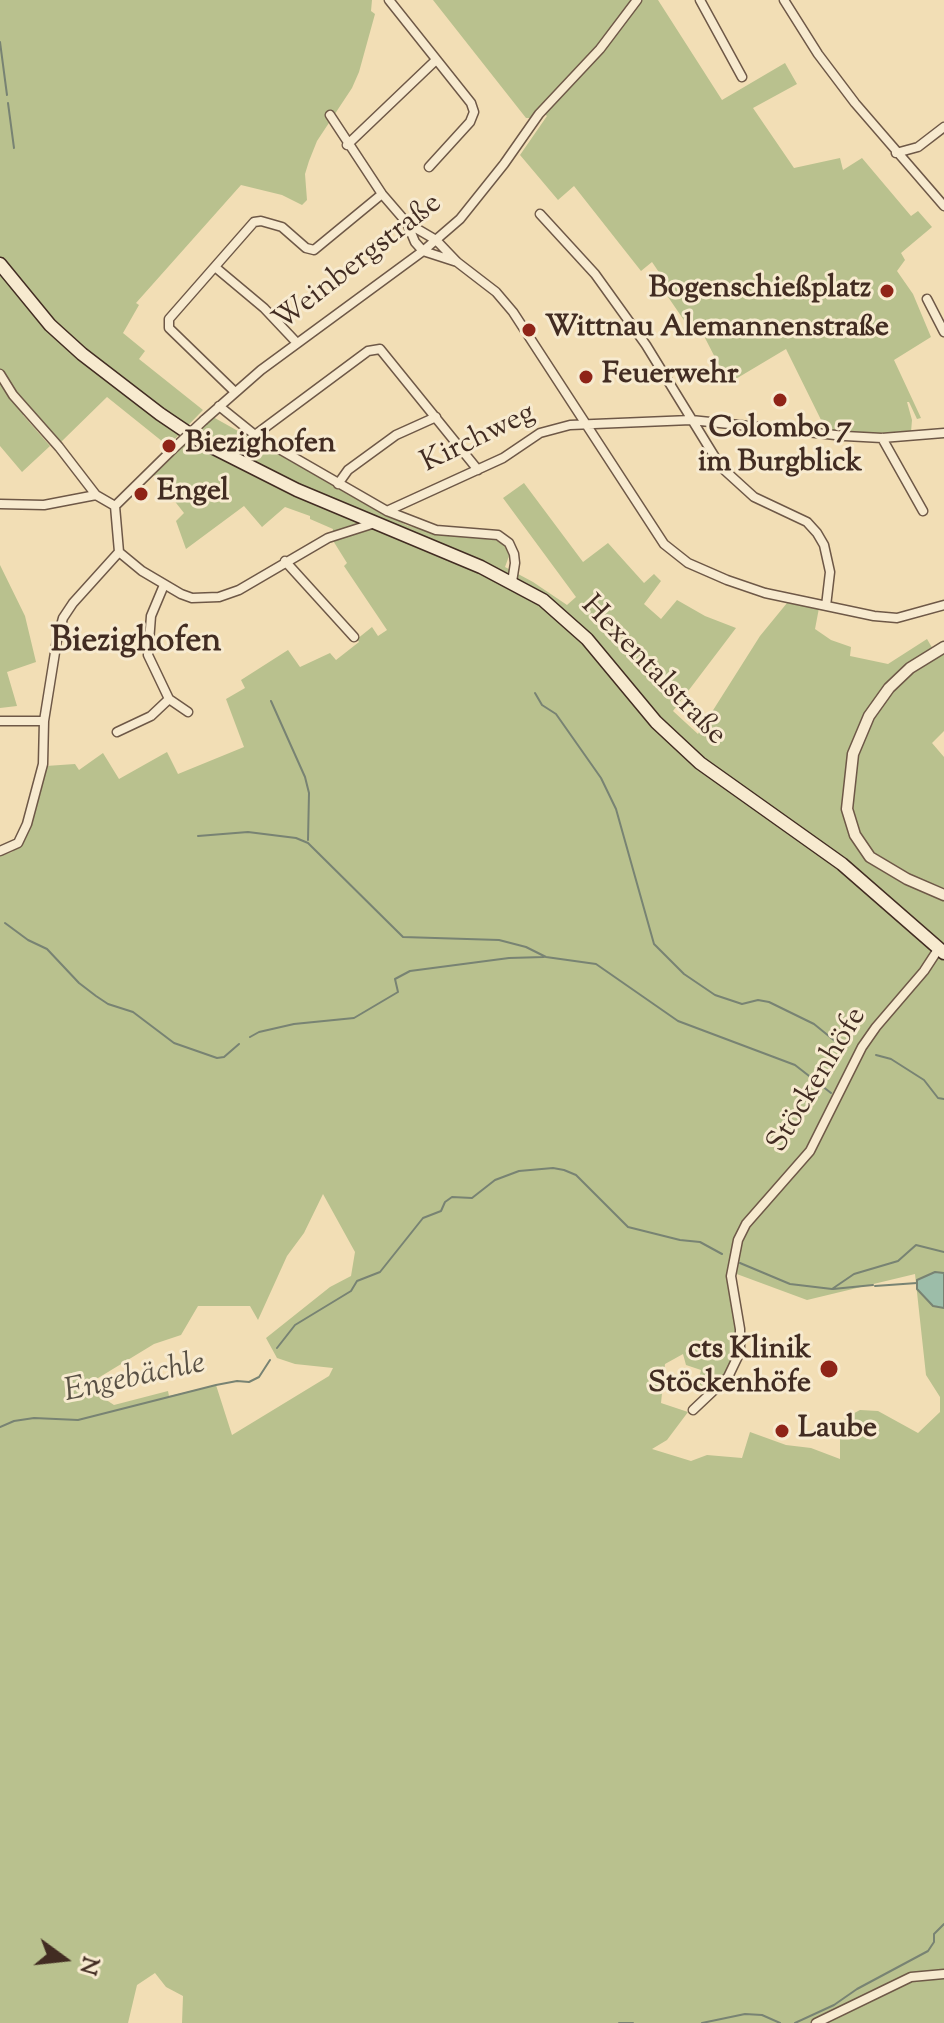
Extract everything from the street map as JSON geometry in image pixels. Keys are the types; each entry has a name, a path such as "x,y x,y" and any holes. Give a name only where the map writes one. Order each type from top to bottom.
{"main road":[{"name":"Hexentalstraße","path":"1,267 50,325 82,354 160,414 234,460 512,582 567,619 656,722 700,763 842,864 942,948"}],"street":[{"path":"389,0 471,103 474,112 470,122 429,167"},
{"name":"Weinbergstraße","path":"115,506 235,392 423,251 471,207 539,114 600,49 637,0"},
{"path":"700,0 742,77"},
{"path":"784,0 818,54 896,153 944,206"},
{"path":"347,145 436,60"},
{"path":"330,115 347,145 407,223 415,242 423,251 457,262"},
{"path":"896,153 918,147 944,127"},
{"path":"235,392 167,323 254,222 282,227 306,248 314,250 382,194"},
{"path":"540,214 595,274 646,345 721,467 743,489 772,507 807,522 817,533 824,545 830,572 826,606"},
{"path":"407,223 436,240 457,262 496,292 513,312 664,544 688,563 765,593 874,616 897,618 944,605"},
{"path":"215,267 264,308 297,343"},
{"path":"927,299 944,332"},
{"path":"255,435 368,351 377,349 386,354 478,470"},
{"path":"0,374 13,395 96,495 115,506 119,552 63,618 44,721 43,764 27,824 18,843 0,851"},
{"path":"219,406 255,435 387,511 436,530 498,535 509,543 514,554 512,582"},
{"path":"338,484 348,470 396,435 436,417"},
{"name":"Kirchweg","path":"387,511 478,470 522,447 540,433 570,425 691,420 882,438 944,433"},
{"path":"882,438 923,511"},
{"path":"0,504 44,505 96,495"},
{"path":"119,552 164,585 192,598 219,597 239,590 328,538 376,523"},
{"path":"285,561 354,637"},
{"path":"164,585 151,616 148,655 169,699 188,712"},
{"path":"944,647 889,688 869,716 853,754 847,809 855,835 870,857 907,879 944,895"},
{"path":"117,732 151,716 169,699"},
{"path":"0,721 44,721"},
{"name":"Stöckenhöfe","path":"693,1410 728,1377 740,1352 740,1329 731,1276 735,1250 746,1224 810,1151 862,1047 942,948"},
{"path":"816,2023 911,1977 944,1974"}],"shaded area":[{"path":"0,0 372,0 371,11 375,14 359,72 317,141 309,161 305,174 307,200 302,205 282,195 241,185 136,303 139,305 123,333 145,351 139,359 203,410 168,446 107,397 61,442 32,409 23,415 50,446 22,472 0,446"},
{"path":"433,0 658,0 722,100 785,63 797,84 753,108 794,168 840,158 843,170 862,158 911,216 918,211 932,227 901,253 905,260 897,271 913,294 931,337 894,360 921,418 917,419 907,402 912,420 911,432 875,434 826,430 786,349 734,380 723,373 704,330 696,326 690,329 666,294 671,290 652,262 641,271 574,186 558,200 520,155 547,116 539,109 532,118 526,118"},
{"path":"213,417 406,525 442,535 504,543 509,556 505,567 567,605 576,597 503,498 524,483 583,562 608,543 644,583 654,574 661,581 644,604 661,619 677,600 705,616 736,628 673,711 698,734 760,636 787,603 819,608 815,629 831,640 851,647 850,656 888,664 927,639 937,656 944,652 944,731 932,743 944,757 944,2023 182,2023 183,1996 166,1987 155,1973 137,1985 128,2023 0,2023 0,856 12,852 26,837 46,766 75,764 79,770 103,753 119,779 167,752 178,774 244,747 226,699 245,688 241,680 288,650 300,667 330,653 336,660 372,627 378,636 387,630 344,566 347,563 332,539 333,529 285,507 262,527 244,506 186,549 176,521 184,513 154,475","holes":["323,1194 355,1252 351,1276 330,1287 266,1338 277,1358 295,1364 333,1368 329,1376 232,1435 216,1385 169,1396 168,1391 114,1405 85,1386 154,1344 181,1335 198,1306 250,1306 258,1320 287,1256 304,1233","734,1273 807,1300 915,1274 926,1375 940,1397 940,1412 918,1433 878,1411 860,1410 845,1418 840,1437 840,1459 750,1432 742,1458 707,1455 691,1461 652,1449 667,1440 688,1412 661,1403 665,1364 683,1354 686,1365 701,1370 698,1384 715,1392 740,1352"]},
{"path":"0,565 25,616 36,662 7,672 17,706 0,708"},
{"path":"935,1272 944,1273 944,1308 933,1306 917,1289 917,1280"}],"waterway":[{"path":"0,42 7,95"},
{"path":"8,103 14,148"},
{"path":"535,693 542,705 556,714 601,778 616,809 654,944 684,974 715,995 742,1004 758,1000 769,1002 814,1024 846,1050"},
{"path":"271,701 305,777 309,793 308,840"},
{"path":"198,836 248,832 296,838 308,843 403,937 499,940 526,947 546,957 596,964 678,1021 795,1065 831,1093"},
{"path":"5,923 47,949 96,996 108,1004 133,1012 174,1043 217,1058 224,1057 239,1044"},
{"path":"250,1037 294,1024 354,1018 398,992 395,979 410,971 509,958 544,957"},
{"path":"876,1055 891,1059 924,1080 938,1098 944,1099"},
{"name":"Engebächle","path":"277,1348 295,1325 351,1291 357,1281 380,1272 423,1218 441,1211 445,1202 452,1197 472,1198 495,1180 519,1171 564,1170 576,1175 628,1227 700,1242 722,1254"},
{"name":"Engebächle","path":"740,1263 790,1284 832,1289 854,1274 898,1261 916,1245 944,1252"},
{"path":"875,1286 917,1283"},
{"path":"833,1289 873,1285"},
{"name":"Engebächle","path":"0,1427 34,1418 78,1420 216,1385 249,1382 259,1377 270,1360"},
{"path":"795,2023 834,2005 857,1989 928,1951 934,1942 934,1934 944,1924"},
{"path":"702,2023 745,2014 762,2015 780,2023"},
{"path":"619,2023 633,2023"}],"place":[{"name":"Bogenschießplatz","path":"887,291"},
{"name":"Wittnau Alemannenstraße","path":"529,330"},
{"name":"Feuerwehr","path":"586,377"},
{"name":"Colombo 7 im Burgblick","path":"780,400"},
{"name":"Biezighofen","path":"169,446"},
{"name":"Engel","path":"141,494"},
{"name":"cts Klinik Stöckenhöfe","path":"829,1369"},
{"name":"Laube","path":"782,1431"}],"district":[{"name":"Biezighofen","path":"136,644"}]}
